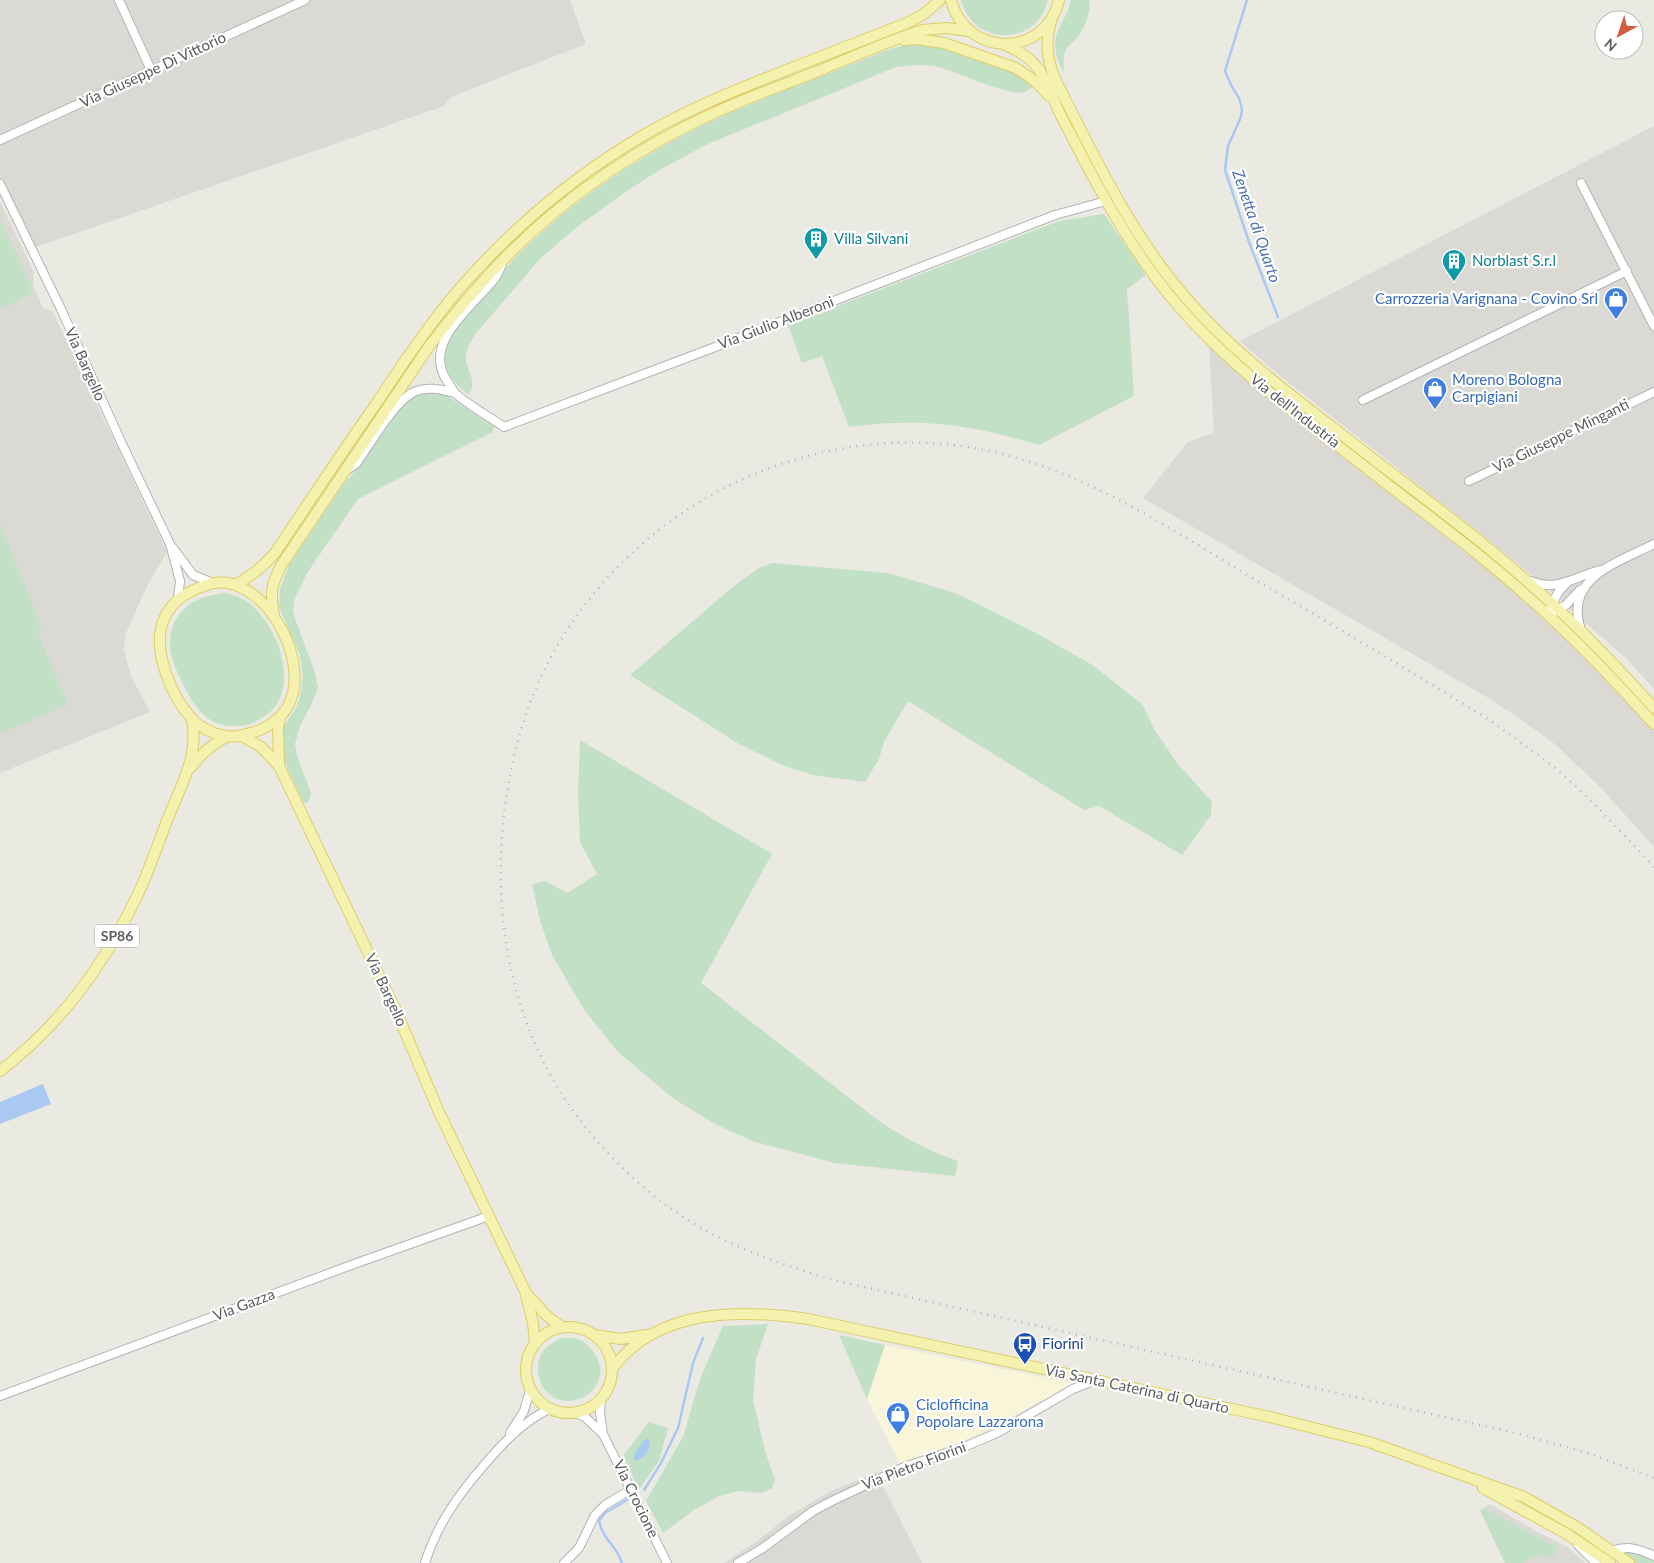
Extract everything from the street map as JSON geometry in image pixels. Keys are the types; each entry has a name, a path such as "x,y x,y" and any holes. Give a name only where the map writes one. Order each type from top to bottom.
{"main road":[{"path":"236,585 254,574 275,553 390,382 454,295 494,252 548,202 620,150 674,119 723,96 907,23 924,14 940,0"},
{"path":"951,0 958,17 969,31 979,38 1003,44 1017,43 1030,39 1041,31 1057,9 1059,0"},
{"name":"Via dell'Industria","path":"1050,21 1047,34 1047,52 1055,80 1127,216 1147,248 1187,299 1227,341 1266,374 1555,606 1654,708"},
{"path":"274,616 271,596 272,586 282,564 430,345 455,313 505,258 538,227 586,188 616,167 678,131 751,97 917,32 933,28 969,31"},
{"path":"896,40 916,39 944,43 1016,68 1036,82 1057,107"},
{"name":"Via dell'Industria","path":"1003,44 1020,53 1036,66 1050,88 1057,107 1126,235 1157,280 1185,313 1218,347 1267,389 1497,570 1548,615 1603,668 1654,724"},
{"path":"213,583 236,585 260,599 274,616 295,666 294,688 289,705 281,716 270,725 242,736 226,737 203,728 192,720 182,705 169,682 160,648 160,632 164,618 178,599 199,587 213,583"},
{"name":"Via Bargello","path":"279,766 278,726 281,716"},
{"name":"SP86","path":"0,1071 18,1057 72,1002 108,952 138,894 188,771 195,741 192,720"},
{"name":"Via Bargello","path":"242,736 261,747 279,766 389,997 438,1110 489,1216"},
{"name":"SP86","path":"188,771 209,748 226,737"},
{"path":"489,1216 525,1291 533,1323 535,1342"},
{"path":"525,1291 547,1316 562,1327"},
{"name":"Via Santa Caterina di Quarto","path":"595,1335 621,1339 650,1334 688,1320 728,1314 774,1314 808,1319 1270,1417 1368,1442 1524,1498 1577,1527 1629,1563"},
{"path":"562,1327 579,1328 595,1335 608,1350 612,1369 610,1385 601,1399 590,1408 576,1413 562,1413 549,1409 538,1401 530,1390 526,1378 525,1365 528,1353 535,1342 547,1332 562,1327"},
{"name":"Via Santa Caterina di Quarto","path":"612,1369 632,1346 650,1334"},
{"name":"Via Santa Caterina di Quarto","path":"1444,1469 1567,1534 1610,1563"}],"street":[{"path":"119,0 151,70"},
{"name":"Via Giuseppe Di Vittorio","path":"0,140 305,0"},
{"path":"1581,183 1654,326"},
{"name":"Via Bargello","path":"0,184 61,309 170,544 180,581 178,599"},
{"name":"Via Giulio Alberoni","path":"455,393 504,427 710,350 1046,219 1106,201"},
{"path":"455,393 441,368 440,356 443,342 451,329 495,277 505,258"},
{"path":"1363,400 1626,270"},
{"path":"344,472 356,464 398,404 407,396 433,388 455,393"},
{"name":"Via Giuseppe Minganti","path":"1469,481 1654,392"},
{"name":"Via Bargello","path":"170,544 193,575 213,583"},
{"path":"1525,580 1546,586 1568,582 1588,573 1606,568 1654,544"},
{"path":"1548,615 1555,606 1606,568"},
{"path":"1555,606 1559,591 1568,582"},
{"path":"1581,631 1576,611 1577,600 1585,585"},
{"name":"Via Gazza","path":"0,1396 372,1257 489,1216"},
{"name":"Via Pietro Fiorini","path":"738,1563 832,1500 904,1467 964,1447 997,1433 1086,1382 1096,1380"},
{"path":"505,1441 524,1411 530,1390"},
{"name":"Via Crocione","path":"601,1399 600,1413 604,1434 667,1563"},
{"path":"425,1563 439,1527 461,1491 505,1441 533,1417 549,1409"},
{"name":"Via Crocione","path":"576,1413 585,1417 604,1434"},
{"path":"564,1563 579,1548 595,1515 605,1505 632,1489"},
{"path":"1567,1534 1596,1563"},
{"path":"1612,1551 1625,1547 1654,1556"}],"shaded area":[{"path":"0,0 570,0 586,44 451,97 444,106 30,249 0,185"},
{"path":"1654,126 1654,689 1627,659 1529,573 1275,372 1240,341"},
{"path":"0,202 34,272 33,285 43,308 53,312 167,552 148,584 126,633 124,649 131,676 150,712 0,773"},
{"path":"1209,346 1262,392 1508,586 1565,638 1654,731 1654,847 1602,789 1556,745 1526,723 1487,697 1143,498 1188,442 1214,433"},
{"path":"885,1345 1072,1383 1051,1396 953,1447 900,1464 867,1399"},
{"path":"876,1472 922,1563 724,1563 753,1544 790,1515 827,1493"},
{"path":"1490,1504 1539,1533 1568,1547 1585,1563 1505,1563 1480,1510"}],"green space":[{"path":"961,0 1048,0 1042,15 1031,26 1019,33 1005,35 991,33 978,26 968,15"},
{"path":"1071,0 1089,0 1089,10 1083,30 1065,52 1064,74 1056,54 1055,44 1057,33 1069,9"},
{"path":"917,43 943,46 1007,67 1034,86 1025,92 1016,92 993,87 935,66 896,67 708,144 661,169 627,191 577,227 541,258 476,333 471,342 466,356 472,381 469,395 455,383 447,370 445,358 452,334 460,322 517,255 585,197 654,151 713,120 893,48"},
{"path":"1104,214 1146,275 1127,289 1134,396 1039,445 987,431 952,425 893,423 849,427 822,356 802,363 788,325 1059,221"},
{"path":"0,220 32,287 31,293 16,302 0,308"},
{"path":"427,392 446,395 494,427 493,432 358,499 307,573 295,598 293,611 315,673 318,688 300,726 295,744 297,756 311,793 309,801 304,803 284,759 284,726 296,708 300,697 303,676 300,655 279,607 280,589 289,565 342,486 358,468 400,407 419,394"},
{"path":"0,524 42,628 37,631 68,704 0,734"},
{"path":"772,563 888,573 955,593 1036,633 1094,666 1143,705 1155,731 1178,764 1212,802 1211,815 1182,855 1099,806 1084,810 908,701 884,742 879,759 865,782 812,775 782,765 739,744 630,675 735,585 759,568"},
{"path":"226,593 250,604 268,624 275,637 283,666 284,680 282,693 276,705 262,718 243,726 223,725 207,718 201,712 182,682 170,651 171,634 179,615 194,602 204,597"},
{"path":"580,740 772,854 701,983 883,1124 919,1145 958,1161 955,1176 835,1163 755,1142 715,1124 674,1099 618,1052 585,1011 552,955 540,921 532,884 546,881 567,893 597,874 580,842 578,795"},
{"path":"768,1324 756,1359 753,1399 765,1451 775,1480 772,1488 762,1493 740,1491 719,1496 694,1510 663,1533 646,1501 683,1437 700,1379 723,1326"},
{"path":"839,1335 885,1345 867,1399"},
{"path":"561,1338 573,1338 582,1341 591,1348 600,1364 600,1375 597,1384 592,1391 578,1400 569,1401 553,1397 546,1391 540,1380 538,1368 540,1356 548,1346"},
{"path":"649,1422 668,1428 659,1461 639,1489 623,1456"},
{"path":"1484,1508 1558,1548 1552,1558 1541,1554 1523,1563 1505,1563 1480,1510"},
{"path":"1624,1551 1638,1553 1654,1560 1654,1563 1634,1563 1623,1553"}],"water":[{"path":"43,1084 51,1104 0,1124 0,1102"},
{"path":"648,1439 650,1445 646,1453 641,1459 635,1461 634,1456 643,1441"}],"waterway":[{"name":"Zenetta di Quarto","path":"1247,0 1225,71 1239,98 1242,109 1241,117 1228,146 1225,170 1249,242 1278,317"},
{"name":"Zenetta di Quarto","path":"644,1490 661,1463 678,1428 693,1363 703,1338"},
{"name":"Zenetta di Quarto","path":"622,1563 601,1528 599,1521 605,1513 627,1500"}],"railway":[{"path":"1654,867 1568,779 1540,756 1491,721 1155,520 1085,484 1049,469 1012,457 948,444 896,443 870,444 820,453 770,468 733,484 698,503 664,526 605,580 580,612 558,645 539,681 528,710 518,739 508,784 502,838 501,877 508,955 517,993 529,1029 545,1065 565,1099 609,1155 635,1180 682,1216 723,1239 766,1258 833,1280 1516,1433 1588,1453 1654,1478"}],"place":[{"name":"Villa Silvani","path":"816,260"},
{"name":"Norblast S.r.l","path":"1454,282"},
{"name":"Carrozzeria Varignana - Covino Srl","path":"1616,320"},
{"name":"Moreno Bologna Carpigiani","path":"1435,410"},
{"name":"Fiorini","path":"1025,1365"},
{"name":"Ciclofficina Popolare Lazzarona","path":"898,1435"}]}
